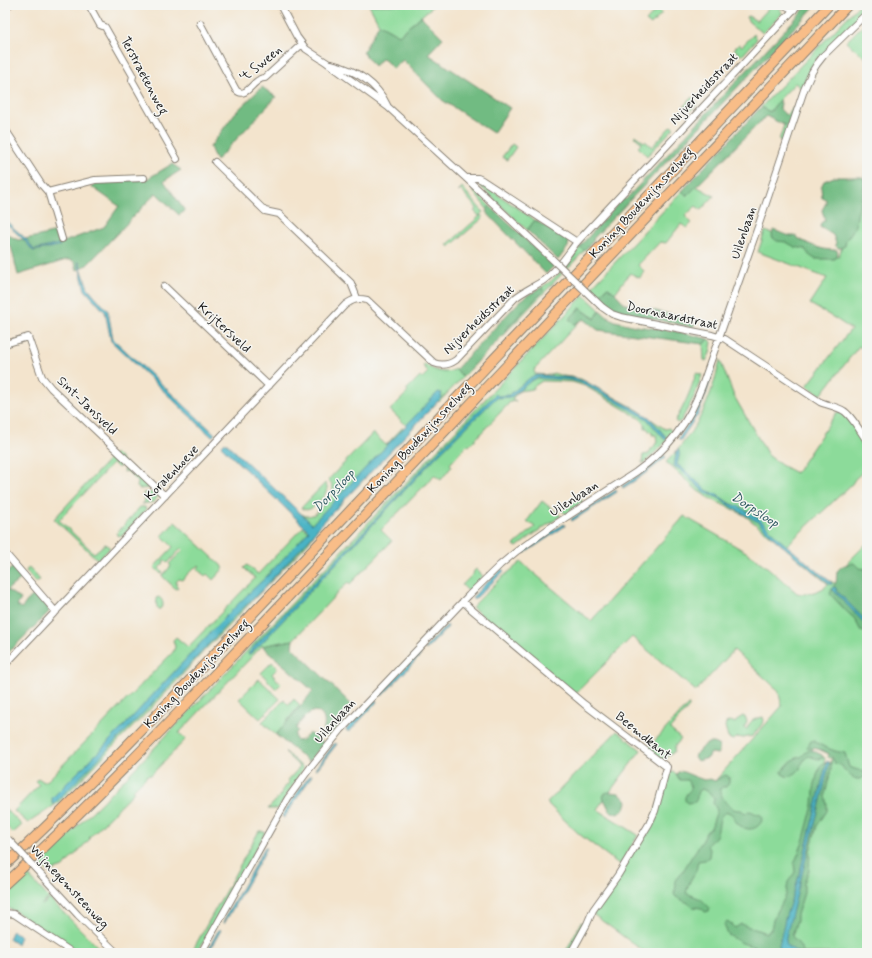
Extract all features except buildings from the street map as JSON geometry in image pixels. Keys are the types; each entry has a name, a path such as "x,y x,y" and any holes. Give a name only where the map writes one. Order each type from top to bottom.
{"highway":[{"name":"Koning Boudewijnsnelweg","path":"5,865 35,838 100,774 169,702 829,5"},
{"name":"Koning Boudewijnsnelweg","path":"5,884 46,847 184,706 848,5"}],"street":[{"path":"5,7 9,5"},
{"name":"Terstraetenweg","path":"89,5 100,25 105,27 133,76 132,80 177,159"},
{"name":"Doornaardstraat","path":"280,5 302,44 312,53 388,107 466,178 602,307 612,314 621,317 712,335 726,340 820,402 843,410 867,441"},
{"name":"Nijverheidsstraat","path":"784,5 796,7"},
{"name":"Nijverheidsstraat","path":"357,298 368,300 434,362 446,365 452,363 515,298 544,280 562,263 577,242 796,7"},
{"name":"Uilenbaan","path":"201,953 278,815 298,784 330,742 361,708 463,601 517,551 636,472 656,457 680,429 692,409 702,386 808,81 817,64 824,55 867,13"},
{"name":"'t Sween","path":"200,23 236,90 242,93 258,80 265,78 302,44"},
{"name":"Doornaardstraat","path":"326,62 346,68 367,80 383,97 388,107"},
{"path":"5,129 41,184 48,192 62,239"},
{"path":"215,162 265,210 279,214 352,283 357,298"},
{"path":"48,192 95,180 144,178"},
{"path":"466,178 478,178 482,180 577,242"},
{"name":"Krijtersveld","path":"164,286 269,386"},
{"name":"Koralenhoeve","path":"5,665 345,305 357,298"},
{"name":"Sint-Jansveld","path":"5,344 28,337 42,377 51,388 165,496"},
{"path":"5,553 56,612"},
{"name":"Beemdkant","path":"463,601 584,704 667,767 655,811 649,824 618,875 593,910 571,953"},
{"name":"Wijnegemsteenweg","path":"6,837 78,915 117,953"},
{"path":"5,913 14,914 73,953"}],"green space":[{"path":"369,5 432,5 432,7 399,35 379,24"},
{"path":"766,5 774,5 780,8 782,14 763,33 749,22 746,17 748,16 757,21 770,7"},
{"path":"808,5 816,5 593,239 594,240 584,251 580,247 581,245 623,198 625,200"},
{"path":"859,5 867,5 867,8 816,60 801,88 795,83 770,112 761,107"},
{"path":"657,9 662,13 651,25 646,21"},
{"path":"421,16 443,38 428,54 510,108 493,133 442,100 403,60 393,69 383,58 374,66 363,52 379,24 399,35"},
{"path":"867,21 867,59 846,42"},
{"path":"754,34 757,39 742,56 734,49 739,44 742,46"},
{"path":"262,87 276,97 216,161 210,147 235,113"},
{"path":"692,97 698,103 690,111 684,106"},
{"path":"779,100 781,103 780,109 786,115 796,105 789,124 784,125 766,116 687,196 682,191 761,107 770,112"},
{"path":"789,124 783,142 779,140 784,125"},
{"path":"671,126 674,128 647,156 638,147 642,143 634,136 635,135 652,147"},
{"path":"512,144 516,147 507,160 502,157"},
{"path":"172,164 181,170 164,181 185,211 179,215 156,193 87,265 77,270 74,262 71,260 66,260 18,275 11,246 5,247 5,233 18,240 57,232 61,243 104,227 119,206 92,187 96,181 147,179"},
{"path":"867,168 867,353 859,346 821,395 807,386 851,329 810,304 827,278 758,252 765,231 839,256"},
{"path":"834,177 862,177 865,182 856,226 846,240 845,246 840,248 835,245 836,243 833,235 820,227 821,223 825,220 822,210 826,203 826,199 822,198 821,187 824,181"},
{"path":"481,183 535,220 527,230 479,185"},
{"path":"696,186 714,196 701,210 696,206 685,216 692,223 687,228 681,224 666,243 660,242 638,265 644,271 640,278 630,273 615,293 607,287 598,297 590,289 682,191 687,196"},
{"path":"462,187 483,212 479,216 474,211 477,209 461,190 459,192 458,191"},
{"path":"473,191 476,192 490,206 487,209"},
{"path":"490,206 554,266 546,274 486,212"},
{"path":"481,215 483,218 449,247 447,245"},
{"path":"535,220 569,241 568,247 558,260 527,230"},
{"path":"773,230 790,236 795,236 820,248 837,250 838,253 835,259 815,259 809,255 805,249 795,247 786,242 777,241 772,237"},
{"path":"580,247 584,251 568,268 566,266"},
{"path":"560,272 562,274 506,332 505,331 543,291 542,287"},
{"path":"542,287 543,291 505,330 506,332 463,377 456,369 519,302"},
{"path":"607,287 625,304 683,317 695,324 693,327 620,312 609,307 598,297"},
{"path":"584,295 600,310 596,319 580,308 569,319 575,324 579,322 534,370 535,374 551,375 553,373 581,379 638,410 665,429 669,428 672,434 664,444 644,463 642,463 643,455 649,454 650,450 657,443 656,435 652,435 652,432 645,428 645,424 639,418 585,386 572,382 542,381 533,387 533,389 519,391 512,399 516,401 510,402 469,446 467,445 450,464 452,466 441,480 434,475 381,530 392,541 350,584 348,582 293,640 262,646 179,733 186,739 150,776 149,774 133,790 134,792 63,867 49,872 40,863 116,788 185,716"},
{"path":"580,308 595,319 600,310 615,321 636,326 674,331 709,339 703,344 598,330 584,319 575,324 569,319"},
{"path":"709,339 712,342 710,353 706,361 704,360 703,344"},
{"path":"720,360 734,396 768,455 781,465 796,473 836,413 843,412 847,416 867,445 867,468 786,546 823,577 836,584 848,562 867,543 867,953 793,953 785,948 832,759 828,757 829,754 811,746 813,751 825,758 775,953 646,953 594,915 593,914 651,824 669,772 673,772 707,790 782,706 778,690 734,650 696,691 632,637 575,694 472,607 499,580 521,562 591,621 684,516 746,552 767,567 797,593 809,593 826,587 828,584 744,515 698,491 666,462 683,443 698,422 711,392"},
{"path":"425,364 432,369 444,372 456,369 463,377 439,402 438,401 321,524 308,543 204,651 165,694 58,803 28,823 14,811 39,785 35,781 38,778 44,782 48,780 173,652 175,647 173,640 176,637 188,647 255,578 244,568 247,565 258,574 303,527 308,531 312,524 302,514 308,516 315,514 332,495 333,486 328,480 373,433 386,445 402,428 407,426 390,410 408,392 406,390 420,376 422,378 428,372 423,366"},
{"path":"696,373 702,375 695,395 681,421 677,423 675,421 687,398"},
{"path":"115,453 124,462 118,468 113,463 59,520 94,553 105,544 109,546 109,549 98,560 54,519"},
{"path":"126,466 129,466 150,485 149,488 139,489 137,487 138,482 127,471 124,472"},
{"path":"325,483 327,491 316,504 307,510 301,508"},
{"path":"157,492 158,495 154,502 142,504 145,499 143,493"},
{"path":"579,497 583,502 566,514 561,510"},
{"path":"542,501 561,516 517,547 514,545 535,527 527,521"},
{"path":"140,507 145,507 146,510 122,536 116,534"},
{"path":"175,522 224,568 213,580 207,574 205,576 197,569 200,566 199,565 182,580 179,579 176,582 178,588 176,589 162,576 171,566 169,564 183,550 181,548 168,563 165,560 163,561 164,563 159,568 163,572 161,574 154,567 173,547 162,536"},
{"path":"854,563 859,568 866,569 867,633 861,631 854,618 830,594 836,582 838,570 844,565"},
{"path":"13,567 23,577 7,590 21,599 17,606 22,608 36,593 48,608 49,612 5,656 5,574"},
{"path":"29,567 40,580 36,583 26,571"},
{"path":"476,569 483,576 468,591 462,585"},
{"path":"158,597 163,603 160,609 158,609 157,605"},
{"path":"293,640 292,647 353,706 348,716 329,737 323,732 324,718 318,712 314,711 310,713 299,724 296,728 298,731 295,734 297,741 302,740 309,733 324,743 309,762 276,735 313,691 262,646"},
{"path":"272,662 278,668 272,674 281,684 276,689 261,673"},
{"path":"259,679 280,699 260,719 239,699"},
{"path":"294,699 300,705 276,735 262,722 284,700 289,705"},
{"path":"688,705 689,707 670,729 681,739 675,746 674,752 661,760 650,751 650,746"},
{"path":"743,716 746,718 747,722 744,728 747,729 751,722 755,719 763,717 764,721 753,736 743,738 738,737 733,740 728,738 725,726 726,723 731,721 735,723"},
{"path":"617,731 641,750 597,809 638,835 620,865 579,834 547,803"},
{"path":"813,740 829,749 845,753 849,767 867,773 867,776 856,779 846,772 841,765 835,764 828,753 807,748"},
{"path":"709,743 714,743 719,746 718,754 711,753 708,758 698,761 694,758 700,749"},
{"path":"810,750 822,755 823,758 817,759 807,757 796,773 788,777 782,774 782,771 790,762 795,758 801,757"},
{"path":"286,752 303,769 279,808 268,809 282,794 281,791 289,783 287,781 300,767 285,753"},
{"path":"823,763 831,763 831,770 825,795 827,811 817,826 810,851 809,870 804,883 804,893 792,936 804,953 767,953 742,943 728,935 724,924 727,921 735,928 741,924 766,933 771,929 773,920 786,895 788,882 795,872 794,864 803,842 813,805 814,789 820,766"},
{"path":"681,771 704,780 710,779 715,781 726,775 729,777 729,783 726,787 722,787 720,789 721,795 726,803 735,809 746,813 750,811 761,815 763,818 759,825 749,829 737,823 729,812 721,816 717,835 707,846 710,849 709,857 705,860 698,861 696,871 690,881 686,893 701,899 710,908 709,911 705,912 701,908 693,907 676,897 674,894 676,886 675,880 683,871 703,840 706,832 711,828 717,810 713,803 714,799 712,796 709,792 702,789 698,791 695,802 687,803 685,797 691,789 691,786 687,780 680,780 676,775"},
{"path":"605,793 619,793 627,801 624,809 617,814 610,811 603,797"},
{"path":"5,808 22,825 13,833 5,825"},
{"path":"259,831 265,833 197,953 191,953"},
{"path":"27,874 49,898 42,905 50,899 104,953 79,953 15,911 5,907 5,895"},
{"path":"581,922 584,924 568,953 565,953"}],"water":[{"path":"5,220 26,239 34,250 59,244 60,246 33,251 5,222"},
{"path":"78,262 88,288 108,311 113,339 215,434 212,437 111,341 105,312 85,290"},
{"path":"714,364 715,366 698,414 680,441 678,439 695,413 702,398"},
{"path":"538,375 572,378 584,381 649,417 667,438 665,440 647,419 584,384 571,380 538,378 532,380 511,397 496,398 435,458 260,645 248,654 279,619 372,523 448,441 496,394 498,396 509,395 531,377"},
{"path":"438,392 442,393 442,397 317,529 263,589 233,618 126,731 54,804 52,804 52,798 124,726 220,622 265,578 309,531 221,446 225,442 312,524"},
{"path":"678,449 679,455 677,465 706,490 718,495 729,503 738,506 760,519 780,540 832,583 831,585 778,542 758,522 726,504 719,498 704,492 681,470 674,466 676,452"},
{"path":"664,455 666,457 645,474 623,488 622,486 648,469"},
{"path":"616,490 617,492 572,521 571,519"},
{"path":"564,524 565,526 525,553 523,552 549,533"},
{"path":"502,569 504,571 474,600 472,598"},
{"path":"834,587 867,622 867,626 833,590 832,588"},
{"path":"447,625 448,627 426,650 425,648"},
{"path":"419,653 421,655 382,696 381,694 387,686"},
{"path":"374,700 377,701 376,703 350,731 347,731 346,729"},
{"path":"335,743 337,744 317,769 315,769"},
{"path":"827,761 829,764 821,800 786,937 786,943 799,953 781,953 779,952 779,945 785,919 799,876"},
{"path":"311,774 311,777 284,818 282,816"},
{"path":"265,847 267,848 224,924 223,923 227,914"},
{"path":"219,929 221,930 208,953 206,953"},
{"path":"13,931 20,935 17,944 9,939"}],"water label":[{"name":"Dorpsloop","path":"334,491"},
{"name":"Dorpsloop","path":"755,510"}]}
